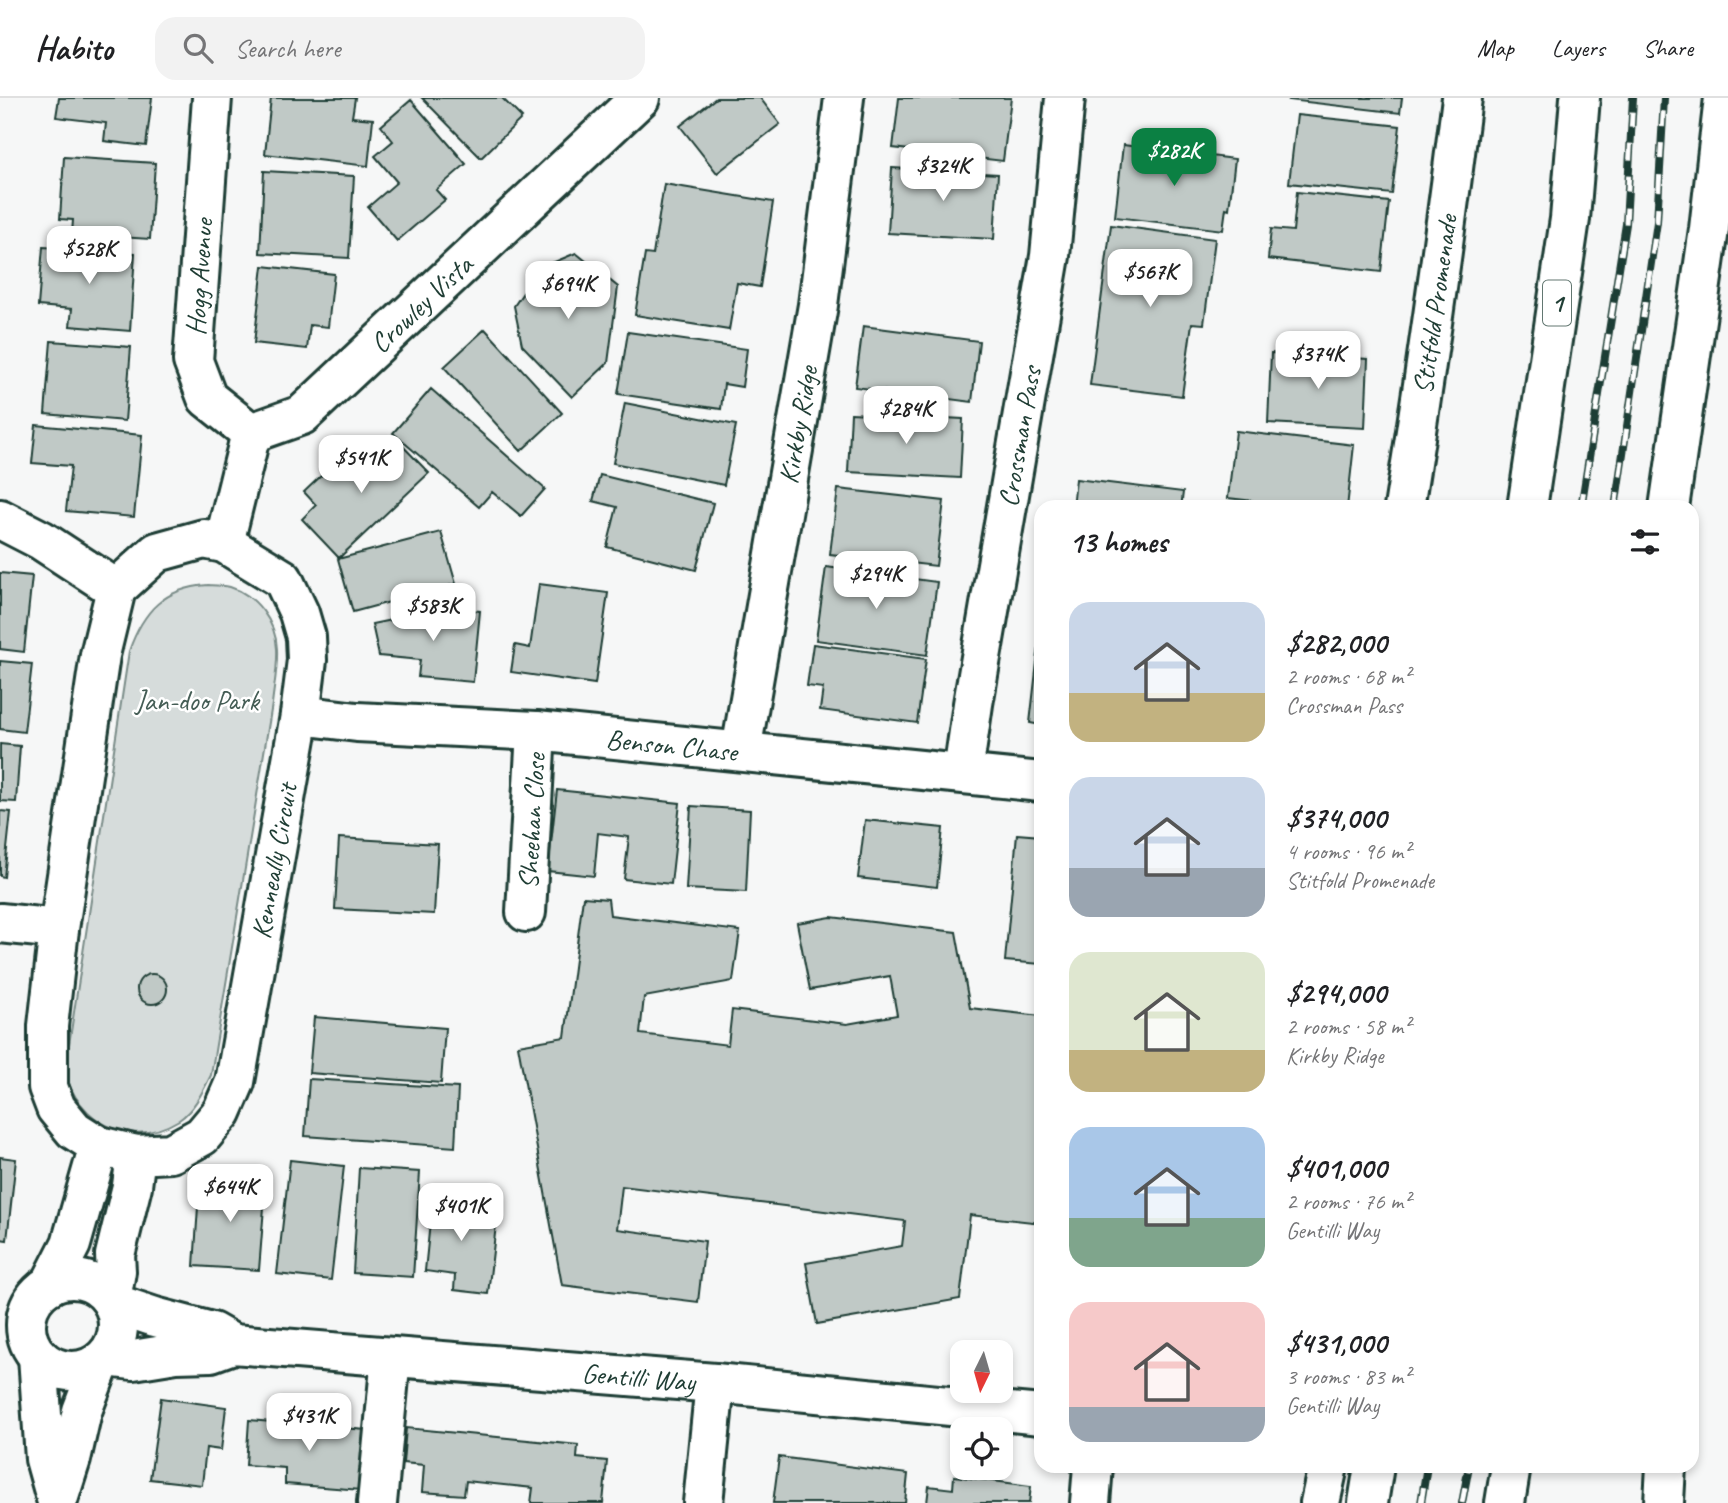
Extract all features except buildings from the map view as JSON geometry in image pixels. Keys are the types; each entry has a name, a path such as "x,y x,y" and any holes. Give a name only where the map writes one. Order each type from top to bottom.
{"main road":[{"name":"Hogg Avenue","path":"212,98 193,361 207,398 251,433"},
{"name":"Crowley Vista","path":"251,433 302,415 639,98"},
{"name":"Kirkby Ridge","path":"741,751 818,305 844,98"},
{"name":"Crossman Pass","path":"963,773 1050,256 1065,98"},
{"name":"Stitfold Promenade","path":"1405,500 1462,98"},
{"name":"1","path":"1528,500 1570,219 1580,98"},
{"path":"1670,500 1709,229 1724,98"},
{"path":"0,519 41,540 116,589 157,552 204,539 224,543 251,433"},
{"name":"Kenneally Circuit","path":"116,589 100,655 59,929 48,1026 48,1087 56,1108 74,1130 99,1146 136,1155 171,1153 202,1136 222,1112 235,1082 300,715 307,660 306,637 284,579 224,543"},
{"name":"Benson Chase","path":"300,715 357,722 536,731 1034,781"},
{"name":"Sheehan Close","path":"526,912 536,731"},
{"path":"0,923 59,929"},
{"path":"57,1503 45,1459 24,1352 29,1343 26,1321 28,1310 45,1288 71,1244 99,1146"},
{"path":"112,1301 115,1255 132,1186 136,1155"},
{"path":"0,1301 63,1280 77,1279 102,1290 112,1301 118,1316 114,1346 103,1359 91,1367 68,1372 24,1352"},
{"name":"Gentilli Way","path":"112,1301 155,1317 212,1332 233,1344"},
{"name":"Gentilli Way","path":"103,1359 133,1360 176,1353 211,1352 233,1344 715,1383 1034,1414"},
{"path":"377,1503 391,1357"},
{"path":"57,1503 82,1411 103,1359"},
{"path":"703,1503 715,1383"},
{"path":"1090,1503 1092,1473"},
{"path":"1320,1503 1326,1473"},
{"path":"1368,1503 1373,1473"},
{"path":"1505,1503 1510,1473"}],"green space":[{"name":"Jan-doo Park","path":"208,585 227,586 248,596 269,620 277,649 272,704 211,1075 194,1106 179,1120 156,1130 120,1131 98,1120 76,1098 69,1084 67,1058 129,651 141,624 157,604 179,591"}],"railway":[{"path":"1582,500 1626,224 1633,98"},
{"path":"1616,500 1657,222 1664,98"},
{"path":"1421,1503 1426,1473"},
{"path":"1462,1503 1468,1473"}]}
